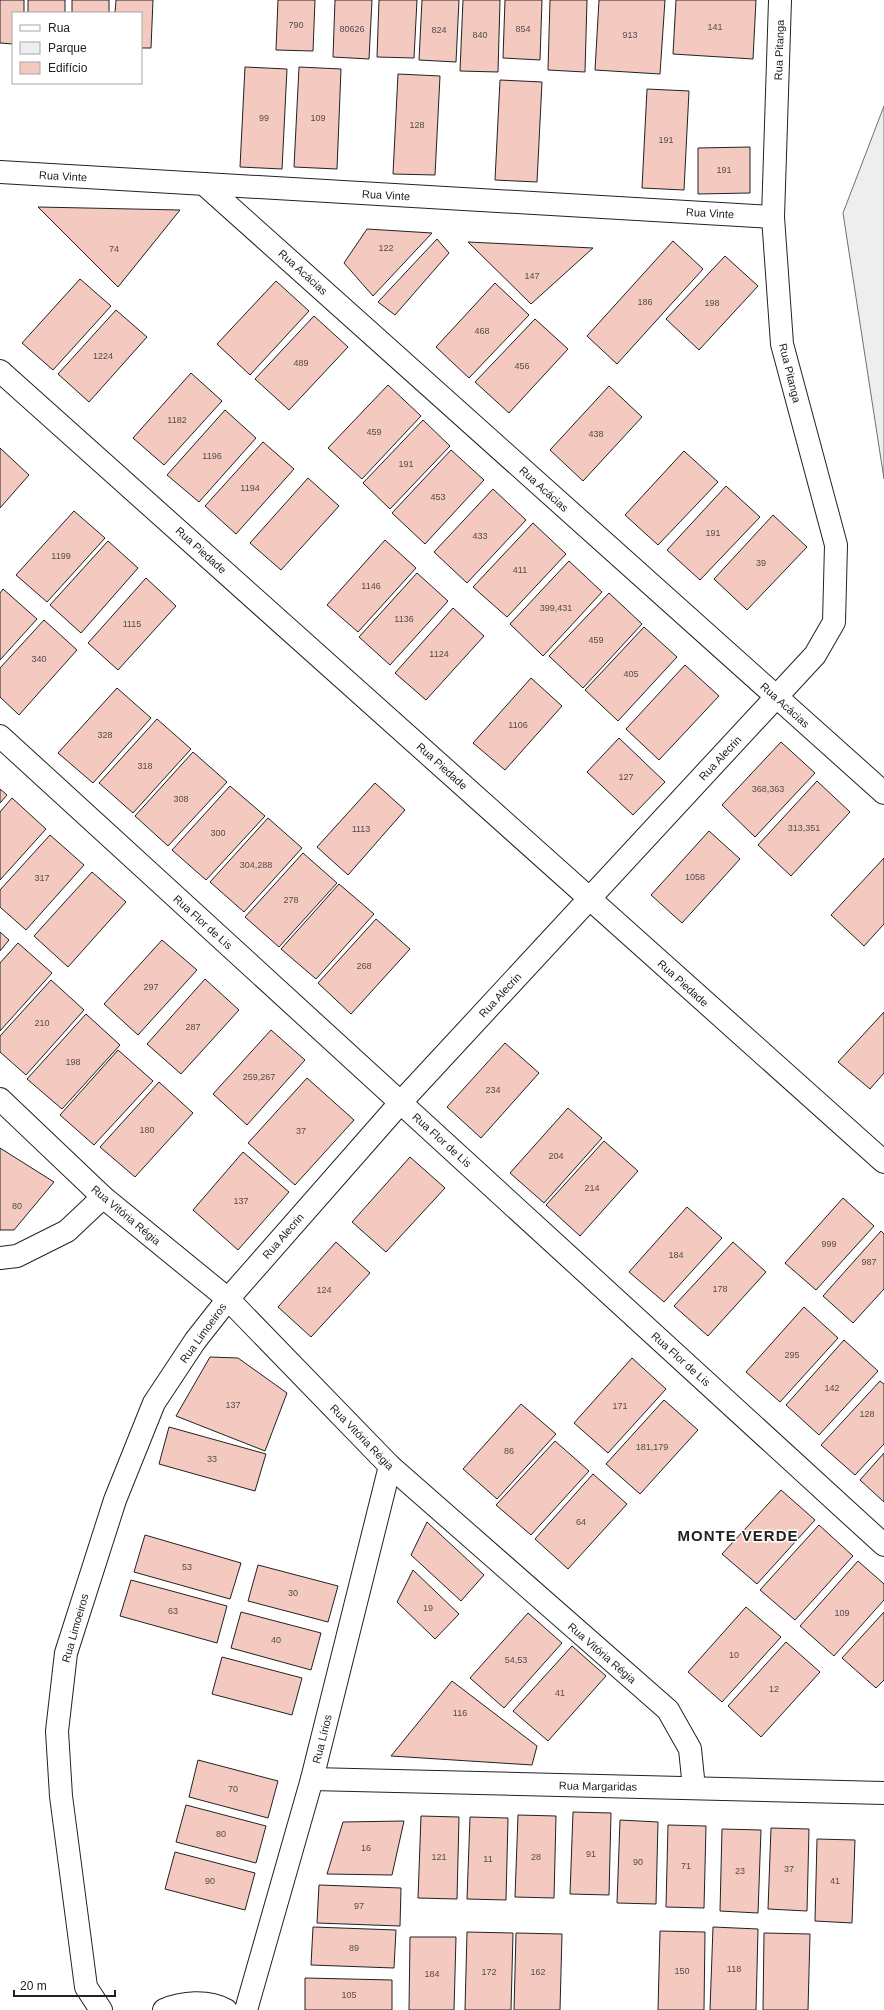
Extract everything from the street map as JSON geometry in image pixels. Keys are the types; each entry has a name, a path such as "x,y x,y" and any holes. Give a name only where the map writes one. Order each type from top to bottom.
{"street":[{"name":"Rua Pitanga","path":"776,696 814,655 834,622 836,545 782,344 773,217 780,0"},
{"name":"Rua Vinte","path":"0,172 773,217"},
{"name":"Rua Acácias","path":"204,184 884,793"},
{"name":"Rua Piedade","path":"0,371 884,1162"},
{"name":"Rua Alecrin","path":"228,1299 401,1102 776,696"},
{"name":"Rua Flor de Lis","path":"0,736 884,1545"},
{"name":"Rua Vitória Régia","path":"0,1099 103,1197 228,1299 390,1466 668,1710 690,1749 694,1788"},
{"path":"0,1258 17,1256 67,1231 103,1197"},
{"name":"Rua Limoeiros","path":"101,2010 86,1987 61,1796 57,1731 66,1653 115,1500 154,1403 195,1341 228,1299"},
{"name":"Rua Lírios","path":"246,2010 312,1779 390,1466"},
{"name":"Rua Margaridas","path":"312,1779 884,1793"},
{"path":"164,2010 173,2006 198,2003 226,2010"}],"green space":[{"path":"884,106 884,479 843,213"}],"building":[{"path":"0,0 24,0 24,12 12,12 12,44 0,43"},
{"path":"28,0 65,0 65,12 28,12"},
{"path":"72,0 109,0 109,12 72,12"},
{"path":"116,0 153,0 151,48 142,48 142,12 115,12"},
{"path":"278,0 315,0 313,51 276,50"},
{"path":"335,0 372,0 369,59 333,57"},
{"path":"379,0 417,0 414,58 377,57"},
{"path":"422,0 459,0 456,62 419,60"},
{"path":"463,0 500,0 498,72 460,71"},
{"path":"505,0 542,0 540,60 503,58"},
{"path":"550,0 587,0 585,72 548,70"},
{"path":"599,0 665,0 660,74 595,70"},
{"path":"676,0 756,0 753,59 673,54"},
{"path":"245,67 287,69 282,169 240,167"},
{"path":"299,67 341,69 337,169 294,167"},
{"path":"398,74 440,76 435,175 393,174"},
{"path":"500,80 542,82 537,182 495,180"},
{"path":"647,89 689,91 684,190 642,188"},
{"path":"750,147 750,193 698,194 698,148"},
{"path":"38,207 180,210 118,287"},
{"path":"367,229 432,233 373,296 344,263"},
{"path":"437,239 449,253 395,315 378,302"},
{"path":"673,241 703,269 617,364 587,336"},
{"path":"468,242 593,248 531,304"},
{"path":"725,256 758,286 699,350 666,319"},
{"path":"80,279 111,306 53,370 22,343"},
{"path":"276,281 309,311 250,375 217,344"},
{"path":"495,283 529,315 469,378 436,347"},
{"path":"116,310 147,337 89,402 58,374"},
{"path":"314,316 348,347 289,410 255,379"},
{"path":"535,319 568,349 509,413 475,382"},
{"path":"191,373 222,401 164,465 133,438"},
{"path":"388,385 421,416 362,479 328,448"},
{"path":"609,386 642,417 583,481 550,450"},
{"path":"225,410 256,438 199,502 167,475"},
{"path":"423,420 450,446 390,509 363,483"},
{"path":"263,442 294,469 236,534 205,506"},
{"path":"0,448 29,475 0,508"},
{"path":"451,450 484,480 425,544 392,513"},
{"path":"684,451 718,482 658,545 625,515"},
{"path":"308,478 339,506 281,570 250,543"},
{"path":"726,486 760,517 700,580 667,550"},
{"path":"493,489 526,520 467,583 434,552"},
{"path":"74,511 105,538 47,602 16,575"},
{"path":"773,515 807,547 747,610 714,579"},
{"path":"533,523 566,554 507,617 473,587"},
{"path":"385,540 416,568 358,632 327,605"},
{"path":"108,541 138,568 81,633 50,605"},
{"path":"569,561 602,592 543,656 510,624"},
{"path":"417,573 448,601 390,665 359,637"},
{"path":"146,578 176,606 118,670 88,643"},
{"path":"3,589 37,619 0,660 0,593"},
{"path":"609,593 642,624 583,688 549,656"},
{"path":"453,608 484,636 426,700 395,673"},
{"path":"44,620 77,650 19,715 0,697 0,668"},
{"path":"644,627 677,657 618,721 585,690"},
{"path":"685,665 719,696 659,760 626,729"},
{"path":"531,678 562,706 505,770 473,743"},
{"path":"117,688 151,718 93,783 58,753"},
{"path":"157,719 191,749 133,813 99,783"},
{"path":"619,738 665,782 633,815 587,772"},
{"path":"781,742 815,773 755,837 722,805"},
{"path":"193,752 227,782 168,846 135,816"},
{"path":"817,781 850,812 791,876 758,845"},
{"path":"375,783 405,810 348,875 317,847"},
{"path":"230,786 265,816 206,880 172,850"},
{"path":"0,789 7,795 0,803"},
{"path":"12,798 46,829 0,880 0,812"},
{"path":"268,818 302,848 244,912 210,882"},
{"path":"709,831 740,859 682,923 651,895"},
{"path":"50,835 84,865 26,930 0,907 0,890"},
{"path":"303,853 337,883 279,947 245,917"},
{"path":"884,858 884,924 864,946 831,915"},
{"path":"92,872 126,902 68,967 34,936"},
{"path":"339,884 374,914 316,979 281,949"},
{"path":"376,919 410,949 351,1014 318,983"},
{"path":"0,932 9,940 0,951"},
{"path":"162,940 197,970 138,1035 104,1004"},
{"path":"18,943 52,973 0,1031 0,963"},
{"path":"205,979 239,1010 181,1074 147,1044"},
{"path":"51,980 84,1010 26,1075 0,1052 0,1036"},
{"path":"884,1012 884,1073 870,1089 838,1062"},
{"path":"86,1014 120,1045 62,1109 27,1079"},
{"path":"271,1030 305,1060 247,1125 213,1094"},
{"path":"505,1043 539,1073 481,1138 447,1107"},
{"path":"118,1050 153,1081 94,1145 60,1115"},
{"path":"307,1078 354,1120 295,1185 248,1143"},
{"path":"159,1082 193,1113 135,1177 100,1147"},
{"path":"568,1108 602,1138 544,1203 510,1173"},
{"path":"604,1141 638,1171 580,1236 546,1205"},
{"path":"0,1148 54,1182 14,1230 0,1230"},
{"path":"243,1152 289,1192 238,1250 193,1210"},
{"path":"410,1157 445,1188 386,1252 352,1222"},
{"path":"843,1198 874,1226 816,1290 785,1263"},
{"path":"687,1207 722,1238 664,1302 629,1272"},
{"path":"881,1231 884,1234 884,1289 853,1323 823,1296"},
{"path":"336,1242 370,1273 311,1337 278,1307"},
{"path":"733,1242 766,1272 708,1336 674,1306"},
{"path":"804,1307 838,1338 780,1402 746,1372"},
{"path":"844,1340 878,1371 819,1435 786,1405"},
{"path":"210,1357 238,1358 287,1393 265,1451 176,1416"},
{"path":"632,1358 666,1389 608,1453 574,1423"},
{"path":"880,1381 884,1384 884,1444 855,1475 821,1445"},
{"path":"664,1400 698,1430 640,1494 606,1464"},
{"path":"521,1404 556,1434 497,1499 463,1469"},
{"path":"169,1427 266,1454 255,1491 159,1464"},
{"path":"555,1441 589,1471 531,1535 496,1505"},
{"path":"884,1453 884,1502 860,1480"},
{"path":"593,1474 627,1504 568,1569 535,1539"},
{"path":"781,1490 815,1520 757,1584 722,1554"},
{"path":"427,1522 484,1575 461,1601 411,1555"},
{"path":"819,1525 853,1556 795,1620 760,1590"},
{"path":"145,1535 241,1563 230,1599 134,1572"},
{"path":"858,1561 884,1584 884,1600 834,1656 800,1626"},
{"path":"258,1565 338,1586 328,1622 248,1601"},
{"path":"413,1570 459,1614 435,1639 397,1602"},
{"path":"131,1580 227,1606 217,1643 120,1616"},
{"path":"746,1607 781,1637 722,1702 688,1672"},
{"path":"241,1612 321,1633 311,1670 231,1648"},
{"path":"884,1612 884,1680 876,1688 842,1658"},
{"path":"528,1613 562,1643 504,1708 470,1678"},
{"path":"786,1642 820,1672 761,1737 728,1706"},
{"path":"572,1646 606,1676 548,1741 513,1711"},
{"path":"222,1657 302,1678 292,1715 212,1694"},
{"path":"452,1681 537,1746 532,1765 391,1756"},
{"path":"198,1760 278,1781 268,1818 189,1797"},
{"path":"186,1805 266,1826 256,1863 176,1842"},
{"path":"573,1812 611,1813 609,1895 570,1894"},
{"path":"518,1815 556,1816 554,1898 515,1897"},
{"path":"421,1816 459,1817 457,1899 418,1898"},
{"path":"470,1817 508,1818 506,1900 467,1899"},
{"path":"620,1820 658,1822 656,1904 617,1903"},
{"path":"404,1821 392,1875 327,1874 343,1822"},
{"path":"668,1825 706,1826 704,1908 666,1907"},
{"path":"771,1828 809,1829 807,1911 768,1909"},
{"path":"722,1829 761,1830 758,1913 720,1911"},
{"path":"817,1839 855,1840 852,1923 815,1921"},
{"path":"175,1852 255,1873 245,1910 165,1889"},
{"path":"319,1885 401,1888 400,1926 317,1923"},
{"path":"313,1927 396,1930 394,1968 311,1965"},
{"path":"713,1927 758,1929 756,2010 710,2010"},
{"path":"660,1931 705,1932 704,2010 658,2010"},
{"path":"467,1932 513,1933 511,2010 465,2010"},
{"path":"516,1933 562,1934 560,2010 514,2010"},
{"path":"764,1933 810,1934 808,2010 763,2010"},
{"path":"410,1937 456,1937 454,2010 409,2010"},
{"path":"305,1978 392,1980 392,2010 305,2010"}],"district":[{"name":"MONTE VERDE","path":"738,1535"}]}
